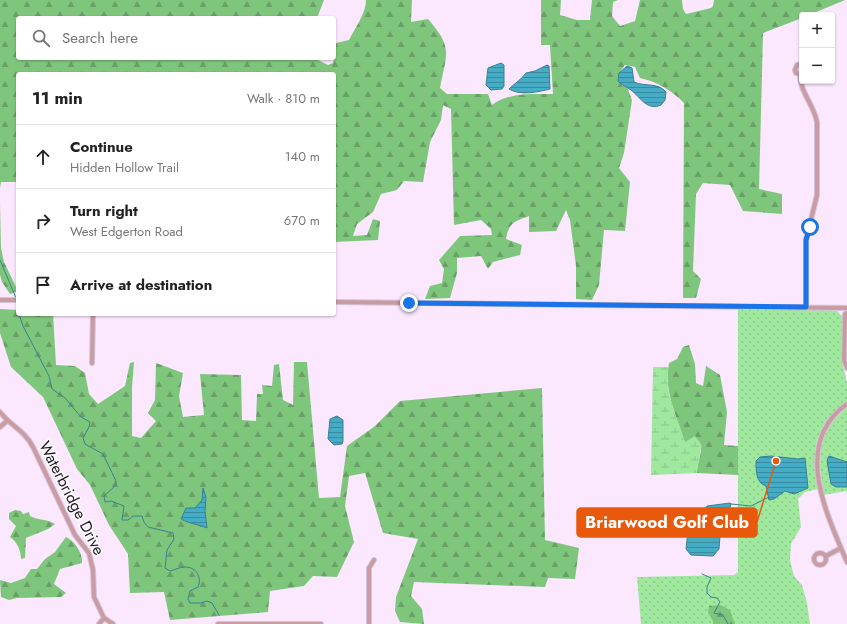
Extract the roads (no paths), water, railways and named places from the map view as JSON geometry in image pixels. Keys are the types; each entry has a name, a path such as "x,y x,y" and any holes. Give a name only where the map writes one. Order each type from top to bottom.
{"street":[{"path":"799,65 795,68 795,72 799,74"},
{"path":"801,84 817,122 817,195 806,240 806,307"},
{"path":"0,300 16,300"},
{"path":"336,302 847,308"},
{"path":"847,313 845,314 844,360 847,368"},
{"path":"92,363 93,316"},
{"path":"847,404 835,414 825,426 819,441 817,455 823,501 831,526 847,562"},
{"name":"Waterbridge Drive","path":"0,412 7,421 26,434 75,535 89,553 93,570 94,597 104,618"},
{"path":"0,427 7,421"},
{"path":"826,556 841,548"},
{"path":"369,624 369,568 374,560"},
{"path":"99,624 104,618 113,624"},
{"path":"218,624 321,624"}],"water":[{"path":"501,63 504,65 504,86 502,89 491,90 486,85 488,68"},
{"path":"547,65 549,66 550,89 524,93 509,89 526,73 535,71"},
{"path":"627,66 632,68 634,82 659,87 666,92 665,100 661,105 652,106 644,103 631,90 618,81 619,73"},
{"path":"337,416 343,420 343,441 342,444 334,445 328,439 330,419"},
{"path":"771,456 798,459 805,458 808,488 794,494 785,491 774,499 769,500 766,486 760,482 757,476 756,461 760,457"},
{"path":"829,456 847,462 847,487 836,487 831,484 827,461"},
{"path":"203,488 206,497 205,511 207,528 181,519 186,508 195,508 202,500"},
{"path":"731,504 720,536 719,549 713,556 691,555 686,549 688,531 707,506"}],"waterway":[{"path":"0,260 16,298"},
{"path":"20,316 23,326 49,376 52,389 65,398 81,417 90,422 83,438 85,444 103,454 116,481 116,485 104,496 105,502 111,501 124,506 122,520 128,520 133,516 142,516 148,527 173,533 174,539 167,550 165,568 170,571 185,567 193,569 198,574 199,584 198,587 190,591 188,599 190,603 201,603 207,601 212,603 219,615"},
{"path":"731,504 751,506 769,497"},
{"path":"702,574 711,578 707,587 707,593 711,597 717,598 720,602 714,613 723,615 728,624"}],"place":[{"name":"Briarwood Golf Club","path":"776,461"}]}
